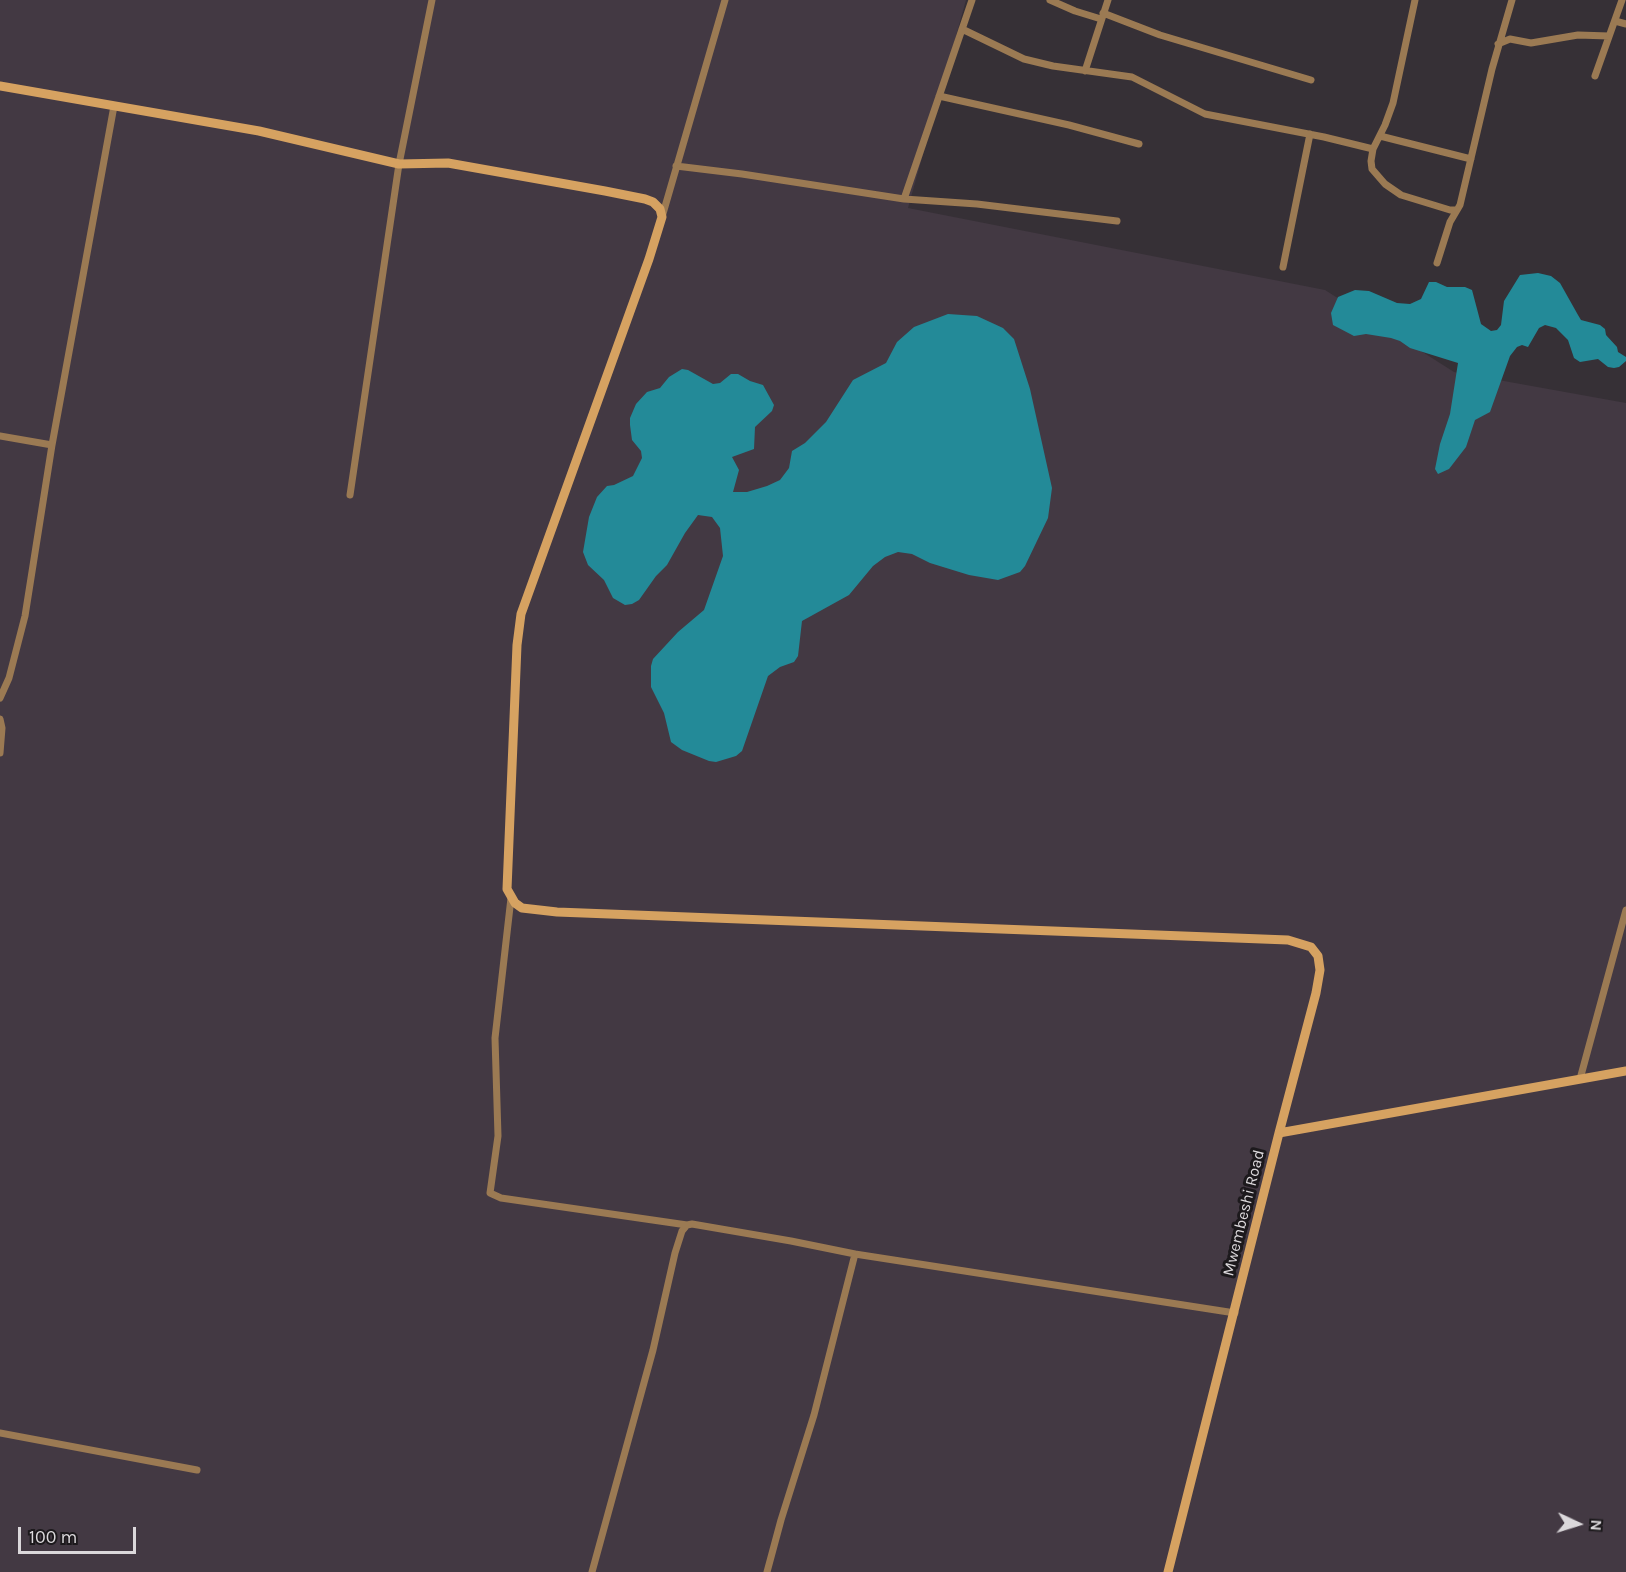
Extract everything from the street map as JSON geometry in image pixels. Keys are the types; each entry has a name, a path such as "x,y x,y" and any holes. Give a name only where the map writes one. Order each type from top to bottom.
{"street":[{"path":"350,495 399,164 432,0"},
{"path":"725,0 662,217 607,379 521,614 517,645 510,787 507,889 511,898 522,908 556,912 1288,940 1302,943 1311,947 1318,956 1320,969 1316,993 1279,1133"},
{"path":"904,200 972,0"},
{"path":"1050,0 1075,11 1102,16 1311,80"},
{"path":"1084,71 1108,0"},
{"path":"1415,0 1393,103 1373,148 1372,169 1393,190 1415,200 1456,210"},
{"path":"1437,263 1450,222 1460,205 1498,44 1512,0"},
{"path":"1595,76 1622,0"},
{"path":"1615,21 1626,24"},
{"path":"962,29 1024,59 1084,71 1132,76 1205,114 1373,148"},
{"path":"1498,44 1510,39 1532,43 1578,35 1610,36"},
{"path":"0,86 260,131 399,164 448,163 645,199 654,202 660,209 662,217"},
{"path":"939,96 1069,125 1139,144"},
{"path":"0,698 9,678 25,616 52,445 114,105"},
{"path":"1283,267 1310,134"},
{"path":"1380,136 1471,159"},
{"path":"676,166 742,174 904,200 977,204 1117,221"},
{"path":"0,436 52,445"},
{"path":"0,719 2,728 0,753"},
{"path":"511,898 495,1038 498,1136 490,1193 501,1198 791,1241 855,1254 1235,1313"},
{"path":"1580,1079 1626,910"},
{"name":"Mwembeshi Road","path":"1168,1572 1279,1133 1626,1071"},
{"path":"592,1572 653,1350 675,1253 682,1231 687,1225"},
{"path":"767,1572 814,1415 855,1254"},
{"path":"0,1433 197,1470"}],"shaded area":[{"path":"0,0 966,0 908,208 1325,290 1454,372 1626,403 1626,1572 0,1572"}],"water":[{"path":"1538,273 1551,276 1560,283 1581,320 1600,325 1605,329 1606,335 1617,347 1618,352 1626,357 1626,361 1614,368 1608,367 1598,359 1580,362 1574,358 1568,340 1556,328 1545,325 1539,328 1528,347 1522,345 1517,347 1510,356 1490,412 1475,420 1466,447 1449,469 1438,474 1435,469 1450,414 1458,363 1410,348 1391,338 1366,334 1354,336 1333,325 1331,313 1338,297 1355,290 1369,291 1397,303 1410,304 1421,299 1429,282 1436,282 1447,287 1465,287 1472,290 1481,324 1491,331 1497,330 1501,325 1504,301 1520,275"},
{"path":"948,314 977,316 1003,328 1014,339 1030,389 1052,488 1048,518 1025,566 1020,572 998,580 969,575 930,563 912,554 898,552 885,557 873,566 849,595 802,621 798,656 794,662 780,667 768,676 742,751 736,756 716,762 682,750 671,742 664,713 651,687 651,666 653,659 678,632 704,610 723,556 720,528 712,517 698,515 667,565 639,600 632,604 625,605 613,598 604,580 588,565 583,552 589,517 597,497 607,486 633,476 642,458 641,451 632,440 630,425 630,418 636,404 647,392 660,388 669,377 682,369 713,384 720,383 731,374 738,374 763,385 774,405 772,411 755,427 754,449 732,457 739,470 733,492 747,492 780,480 789,468 792,451 805,443 826,422 853,380 886,363 897,342 914,327"}]}
